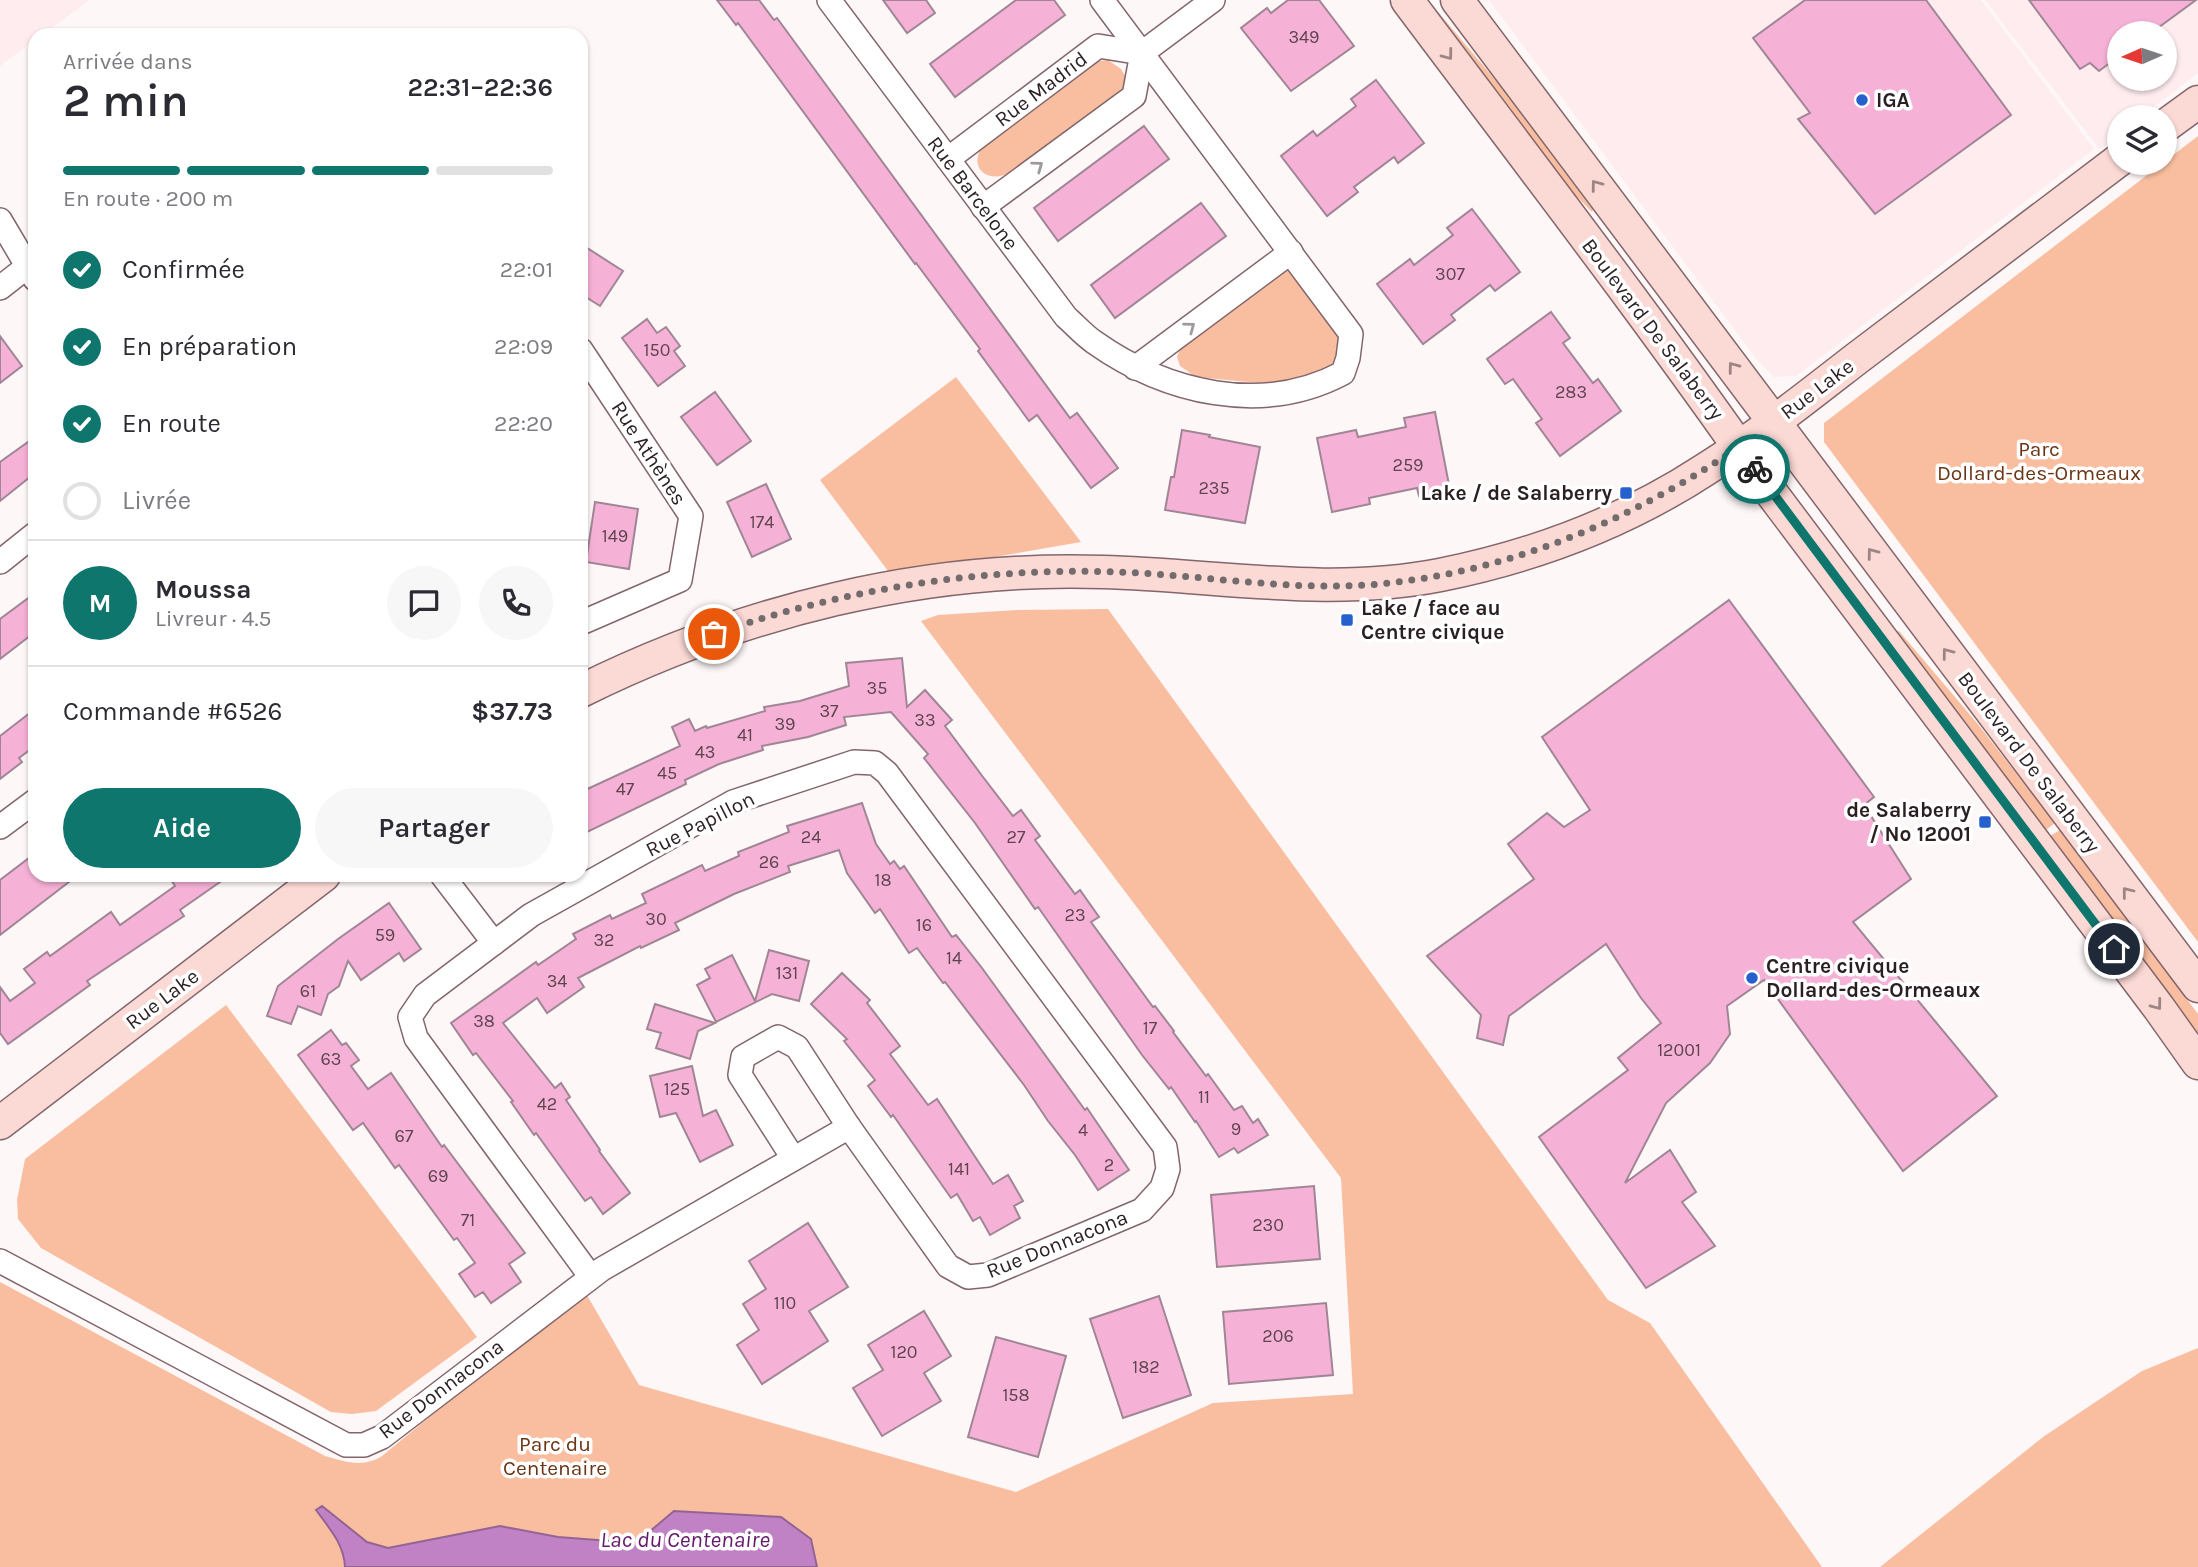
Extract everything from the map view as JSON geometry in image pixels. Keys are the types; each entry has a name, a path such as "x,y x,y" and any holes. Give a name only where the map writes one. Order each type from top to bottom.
{"street":[{"name":"Rue Barcelone","path":"829,0 1066,317 1092,341 1135,368 1188,388 1228,395 1278,396 1324,383 1343,373 1351,334 1102,0"},
{"path":"983,206 1134,96 1142,53 1213,0"},
{"name":"Boulevard De Salaberry","path":"1407,0 2198,1063"},
{"name":"Boulevard De Salaberry","path":"1457,0 2198,986"},
{"name":"Rue Madrid","path":"948,159 1098,46 1142,53"},
{"path":"2177,118 2198,102"},
{"name":"Rue Lake","path":"588,688 657,656 760,619 842,597 935,581 1022,572 1092,571 1266,583 1347,585 1393,582 1453,572 1537,550 1606,523 1669,492 1739,447 2107,169"},
{"path":"0,220 28,266"},
{"path":"1135,368 1291,252"},
{"path":"0,288 28,274"},
{"name":"Rue Athènes","path":"588,361 691,516 680,580 588,620"},
{"path":"0,562 28,540"},
{"name":"Rue Papillon","path":"591,1277 416,1038 410,1017 425,995 531,915 733,802 854,762 875,763 887,773 1165,1147 1168,1168 1162,1188"},
{"path":"0,827 28,805"},
{"name":"Rue Lake","path":"0,1123 315,882"},
{"path":"447,882 494,943"},
{"name":"Rue Donnacona","path":"793,1158 740,1075 743,1057 778,1037 797,1047 849,1127 948,1266 968,1277 988,1276 1142,1210 1162,1188"},
{"name":"Rue Donnacona","path":"0,1261 346,1445 364,1445 382,1437 591,1277 849,1127"}],"shaded area":[{"path":"0,0 90,0 52,28 28,28 28,45 0,66"},
{"path":"1489,0 1981,0 2094,149 1796,376 1774,377 1758,361"},
{"path":"1985,0 2198,0 2198,73 2177,89 2177,21 2107,21 2107,91 2175,91 2157,105 2107,105 2107,144 2100,150"}],"green space":[{"path":"1421,0 1428,0 1502,88 1592,212 1541,160"},
{"path":"1108,60 1121,69 1127,79 1125,88 1009,173 1002,176 988,175 979,168 978,156 981,148 1099,61"},
{"name":"Parc Dollard-des-Ormeaux","path":"2198,136 2198,942 1824,442 1824,423 2147,175 2177,175 2177,152"},
{"path":"1278,271 1288,271 1296,276 1338,332 1340,343 1332,367 1289,382 1259,383 1196,377 1180,366 1177,357 1181,347"},
{"path":"956,377 1081,542 891,575 820,480"},
{"name":"Parc du Centenaire","path":"1108,609 1608,1300 1650,1323 1822,1567 0,1567 0,1282 325,1456 354,1463 368,1462 382,1456 584,1290 639,1385 1016,1492 1213,1403 1353,1394 1341,1178 921,621 938,615 1017,610"},
{"path":"1899,631 1977,723 2055,823 2046,830 1897,632"},
{"path":"2060,830 2198,1014 2198,1034 2050,836"},
{"path":"226,1005 477,1337 376,1411 352,1414 331,1412 41,1248 18,1219 17,1200 25,1159"},
{"path":"2198,1348 2198,1567 1880,1567 2043,1437 2142,1371"}],"water":[{"name":"Lac du Centenaire","path":"322,1506 367,1542 388,1548 500,1526 558,1537 636,1543 674,1511 781,1517 811,1539 817,1567 345,1567 339,1544 316,1510"}],"building":[{"path":"717,0 759,0 774,20 777,18 1070,418 1077,413 1118,468 1091,488 1037,415 1029,421 978,351 980,349 738,23 736,25"},
{"path":"883,0 926,0 935,13 907,33"},
{"path":"1016,0 1054,0 1065,15 955,97 930,64"},
{"path":"1288,0 1319,0 1354,46 1291,91 1241,28 1267,8 1271,13"},
{"path":"1805,0 1926,0 2011,115 1875,214 1798,119 1810,113 1753,38"},
{"path":"2029,0 2196,0 2167,21 2107,21 2107,65 2099,71 2090,63 2080,69"},
{"path":"1376,80 1424,143 1398,163 1394,157 1354,187 1358,192 1327,216 1281,156 1313,131 1317,136 1356,106 1351,99"},
{"path":"1144,126 1169,159 1058,241 1034,208"},
{"path":"1201,203 1226,236 1115,318 1091,285"},
{"path":"1472,209 1520,272 1495,291 1490,285 1451,315 1455,320 1423,344 1377,284 1410,259 1414,265 1453,235 1447,228"},
{"path":"588,248 623,271 600,306 588,298"},
{"path":"1551,312 1570,338 1563,343 1593,383 1598,379 1621,411 1560,456 1536,423 1542,419 1513,379 1505,384 1487,359"},
{"path":"647,319 657,333 666,327 680,346 674,351 685,366 658,386 622,338"},
{"path":"0,336 22,366 0,383"},
{"path":"715,392 751,441 717,465 681,417"},
{"path":"1435,412 1450,490 1419,496 1417,488 1369,498 1370,504 1332,512 1317,438 1356,430 1358,437 1406,427 1404,418"},
{"path":"1182,430 1260,447 1245,523 1165,510"},
{"path":"28,442 28,479 0,501 0,462"},
{"path":"766,484 791,539 752,557 727,502"},
{"path":"595,502 638,509 629,569 588,562"},
{"path":"28,598 28,637 0,659 0,619"},
{"path":"1729,600 1874,797 1864,805 1911,879 1853,922 1997,1096 1903,1171 1764,980 1727,1006 1730,1034 1710,1063 1666,1103 1625,1183 1670,1150 1696,1192 1682,1202 1715,1246 1646,1288 1539,1137 1628,1070 1618,1058 1661,1023 1641,998 1606,944 1509,1016 1503,1045 1477,1038 1481,1015 1427,956 1534,879 1508,844 1547,813 1564,827 1590,810 1542,737"},
{"path":"902,658 907,707 925,690 952,720 945,726 1013,816 1021,810 1040,836 1035,840 1075,894 1080,890 1099,917 1091,922 1153,1007 1155,1006 1234,1110 1242,1106 1253,1123 1258,1119 1268,1135 1238,1153 1234,1148 1219,1157 1171,1087 1169,1089 1142,1055 1038,907 1035,909 975,823 924,758 928,754 891,712 844,717 846,725 808,737 762,746 763,750 719,764 685,780 686,784 588,832 588,789 680,746 672,727 689,719 695,731 765,711 764,707 800,701 849,686 846,663"},
{"path":"28,714 28,751 19,758 22,762 0,779 0,736"},
{"path":"862,803 876,844 890,864 894,861 900,869 904,866 952,937 956,935 982,968 1085,1110 1087,1108 1129,1170 1098,1190 1024,1085 945,982 943,983 917,948 909,953 880,909 875,913 847,873 839,850 788,866 790,872 734,894 675,923 679,930 641,948 640,946 578,978 584,987 547,1013 537,998 503,1023 555,1088 561,1083 570,1097 566,1100 630,1193 603,1214 591,1197 585,1201 536,1133 534,1135 511,1102 513,1101 476,1053 473,1055 451,1023 536,962 538,965 576,939 573,934 610,915 612,919 646,903 642,894 702,865 705,871 739,856 738,852 789,832 787,826"},
{"path":"28,859 28,882 69,882 0,935 0,880"},
{"path":"172,882 220,882 180,910 184,916 87,981 90,985 8,1044 0,1033 0,987 10,1001 35,983 24,969 47,952 50,956 111,912 120,925 175,886"},
{"path":"389,903 421,949 404,961 399,953 361,980 348,961 339,986 328,994 321,1015 298,1006 291,1024 267,1016 278,986"},
{"path":"769,950 809,961 799,1001 772,994 716,1022 697,985 710,978 705,969 732,955 755,1001"},
{"path":"842,973 870,1000 867,1003 900,1046 890,1054 928,1105 937,1099 993,1184 1008,1175 1023,1201 1014,1206 1020,1218 990,1235 980,1217 973,1221 957,1194 951,1198 893,1115 891,1117 868,1086 875,1080 844,1041 847,1039 811,1004"},
{"path":"655,1004 715,1023 698,1031 690,1059 656,1048 661,1033 647,1029"},
{"path":"331,1030 342,1045 346,1043 359,1060 351,1066 368,1089 391,1073 442,1147 444,1145 525,1253 509,1264 521,1282 491,1303 483,1292 475,1297 459,1274 475,1263 457,1238 454,1240 399,1165 395,1168 363,1123 353,1130 298,1055"},
{"path":"692,1066 703,1116 716,1110 733,1145 700,1162 676,1113 660,1117 650,1076"},
{"path":"1314,1186 1320,1259 1217,1267 1211,1195"},
{"path":"808,1223 848,1287 809,1311 828,1341 762,1384 737,1345 759,1330 743,1304 766,1289 749,1261"},
{"path":"1159,1296 1191,1395 1123,1418 1090,1319"},
{"path":"1326,1303 1333,1375 1229,1384 1223,1312"},
{"path":"924,1311 951,1356 924,1373 941,1401 882,1436 853,1388 883,1370 868,1345"},
{"path":"996,1337 1066,1356 1038,1457 968,1437"}],"way so far":[{"path":"714,634 785,611 852,595 916,583 1002,574 1120,572 1305,585 1377,584 1415,579 1491,563 1583,533 1669,492 1739,447 1755,469"}],"place":[{"name":"IGA","path":"1862,100"},
{"name":"Lake / de Salaberry","path":"1626,493"},
{"name":"Lake / face au Centre civique","path":"1347,620"},
{"name":"de Salaberry / No 12001","path":"1985,822"},
{"name":"Centre civique Dollard-des-Ormeaux","path":"1752,978"}],"route":[{"path":"1755,469 2114,949"}]}
